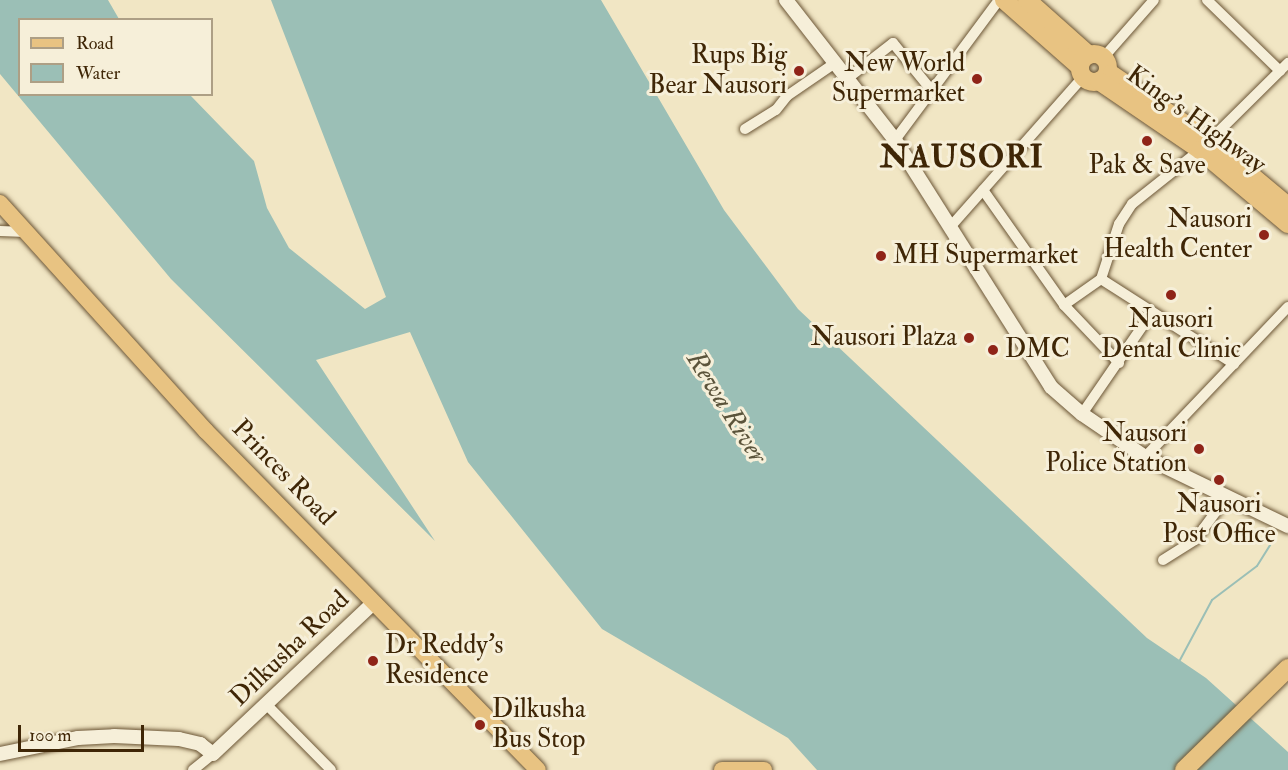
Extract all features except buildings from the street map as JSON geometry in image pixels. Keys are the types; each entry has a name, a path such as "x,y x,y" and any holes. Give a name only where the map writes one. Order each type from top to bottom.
{"highway":[{"name":"King's Highway","path":"1005,0 1094,68 1288,206"},
{"name":"King's Highway","path":"1027,0 1094,68"},
{"name":"King's Highway","path":"1205,146 1288,224"},
{"path":"1184,770 1285,678"},
{"path":"1198,770 1285,678"}],"main road":[{"name":"Princes Road","path":"0,203 199,423 538,770"},
{"path":"722,770 764,770"}],"street":[{"path":"786,0 895,140 952,225 1051,387 1082,414 1145,457 1288,526"},
{"path":"895,140 933,92 999,0"},
{"path":"952,225 1154,0"},
{"path":"1064,305 1101,279 1119,224 1132,204 1205,146 1284,67 1207,0"},
{"path":"848,78 892,43 933,92"},
{"path":"745,129 776,110 787,96 835,63"},
{"path":"983,190 1064,305 1119,363"},
{"path":"0,230 27,232"},
{"path":"1101,279 1234,364"},
{"path":"1145,457 1288,307"},
{"path":"1082,414 1152,312"},
{"path":"1163,560 1195,540 1226,498"},
{"name":"Dilkusha Road","path":"213,754 373,603"},
{"path":"267,705 331,770"},
{"path":"0,754 78,738 114,736 179,739 200,744 213,754 193,770"}],"water":[{"path":"0,0 108,0 118,18 18,18 18,96 0,74"},
{"name":"Rewa River","path":"271,0 601,0 724,210 798,309 1147,638 1206,678 1288,752 1288,770 817,770 788,738 602,629 468,462 410,332 316,360 435,541 171,279 18,96 191,96 254,161 267,208 289,248 365,309 386,297"}],"waterway":[{"path":"1180,660 1212,600 1257,566 1272,542"}],"place":[{"name":"Rups Big Bear Nausori","path":"799,71"},
{"name":"New World Supermarket","path":"977,79"},
{"name":"Pak & Save","path":"1147,141"},
{"name":"Nausori Health Center","path":"1264,235"},
{"name":"MH Supermarket","path":"881,256"},
{"name":"Nausori Dental Clinic","path":"1171,295"},
{"name":"Nausori Plaza","path":"969,338"},
{"name":"DMC","path":"993,350"},
{"name":"Nausori Police Station","path":"1199,449"},
{"name":"Nausori Post Office","path":"1219,480"},
{"name":"Dr Reddy's Residence","path":"373,661"},
{"name":"Dilkusha Bus Stop","path":"480,725"}],"district":[{"name":"NAUSORI","path":"962,157"}]}
